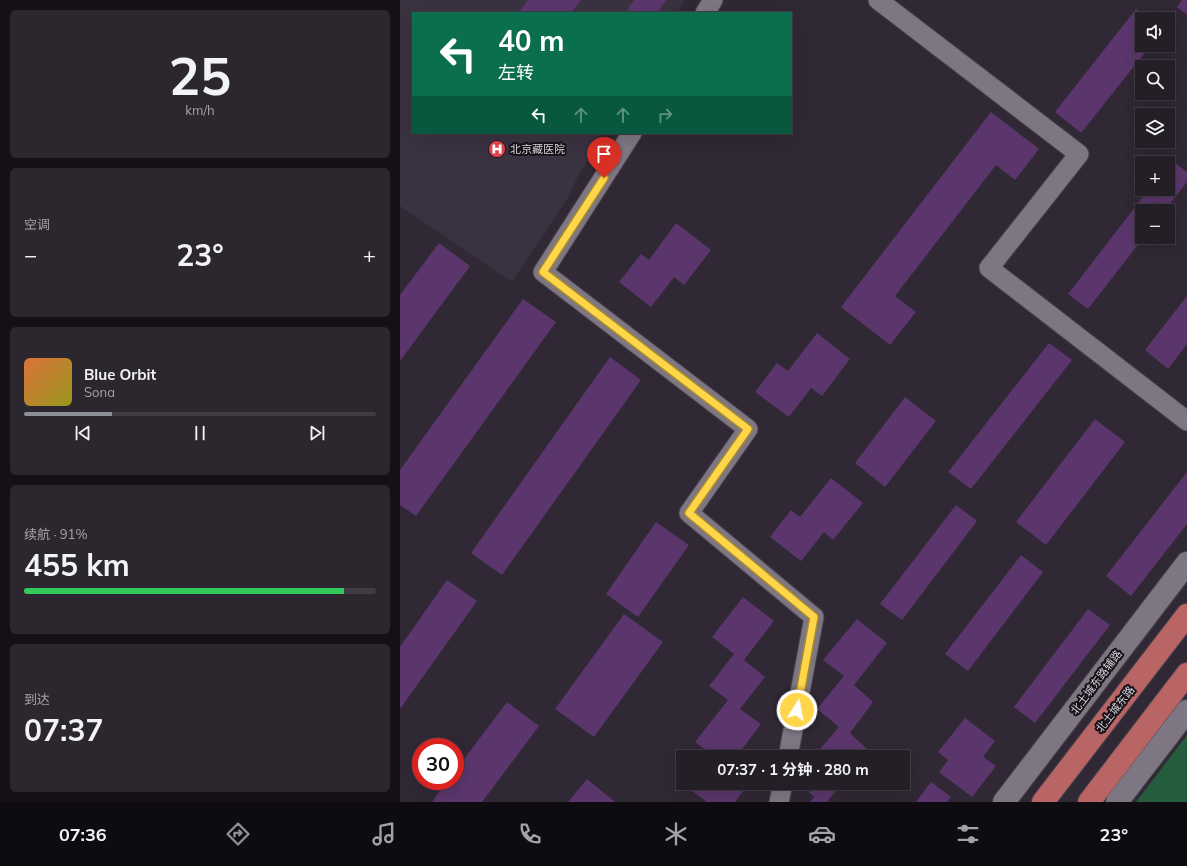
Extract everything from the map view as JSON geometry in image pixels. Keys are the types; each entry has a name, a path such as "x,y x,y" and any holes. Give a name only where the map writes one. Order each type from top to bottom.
{"main road":[{"name":"北土城东路","path":"1043,802 1187,615"},
{"path":"1089,802 1187,674"}],"street":[{"path":"706,12 713,0"},
{"path":"878,0 1079,154 989,268 1187,421"},
{"path":"631,134 543,272 748,429 689,513 814,617 789,750"},
{"name":"北土城东路辅路","path":"1004,802 1187,563"},
{"path":"1117,802 1187,711"},
{"path":"779,802 782,790"}],"shaded area":[{"name":"北京藏医院","path":"400,0 685,0 678,12 412,12 412,134 604,134 577,178 567,199 512,282 400,206"}],"green space":[{"path":"1187,735 1187,802 1136,802"}],"building":[{"path":"528,0 581,0 572,12 519,12"},
{"path":"634,0 666,0 658,12 626,12"},
{"path":"1182,0 1187,0 1187,15 1177,7"},
{"path":"1136,9 1140,12 1135,12 1135,52 1145,52 1139,60 1135,60 1135,65 1081,133 1055,112"},
{"path":"991,112 1039,149 1015,180 996,165 895,296 916,312 890,345 841,307"},
{"path":"1175,163 1187,172 1187,182 1170,204 1137,204 1144,196 1175,196"},
{"path":"1135,207 1135,244 1139,244 1088,309 1068,294"},
{"path":"676,223 711,250 684,285 674,277 651,307 619,282 641,254 649,260"},
{"path":"439,243 470,266 400,361 400,295"},
{"path":"1187,296 1187,344 1168,369 1145,350"},
{"path":"523,299 556,322 416,516 400,505 400,470"},
{"path":"817,333 850,359 822,396 811,388 789,417 755,392 777,363 788,371"},
{"path":"1049,343 1072,360 971,489 948,472"},
{"path":"610,357 641,380 502,575 471,553"},
{"path":"905,397 936,421 885,487 855,463"},
{"path":"1095,419 1125,442 1046,545 1016,522"},
{"path":"1187,472 1187,524 1131,596 1106,576"},
{"path":"831,478 863,503 833,540 824,532 801,561 770,537 791,510 800,517"},
{"path":"956,505 977,521 902,620 880,604"},
{"path":"656,522 689,545 638,617 606,594"},
{"path":"1021,555 1043,572 968,671 945,654"},
{"path":"447,580 477,601 400,709 400,647"},
{"path":"743,597 774,621 744,660 765,677 740,709 761,724 741,750 706,750 695,742 728,700 709,686 734,654 712,637"},
{"path":"1088,609 1110,625 1035,723 1014,707"},
{"path":"624,614 663,642 594,737 555,709"},
{"path":"857,619 887,643 854,685 873,702 850,733 868,750 819,750 839,727 817,709 844,676 823,660"},
{"path":"507,702 539,726 482,802 432,802 441,790 464,790 464,759"},
{"path":"965,718 995,741 983,757 996,766 972,797 939,772 948,760 938,752"},
{"path":"587,779 615,802 568,802"},
{"path":"931,782 951,797 947,802 916,802"},
{"path":"744,790 735,802 707,802 692,791"},
{"path":"811,790 836,790 827,802 810,802 814,797 809,792"}],"place":[{"name":"北京藏医院","path":"497,149"}],"route":[{"path":"604,178 543,272 748,429 689,513 814,617 797,710"}]}
